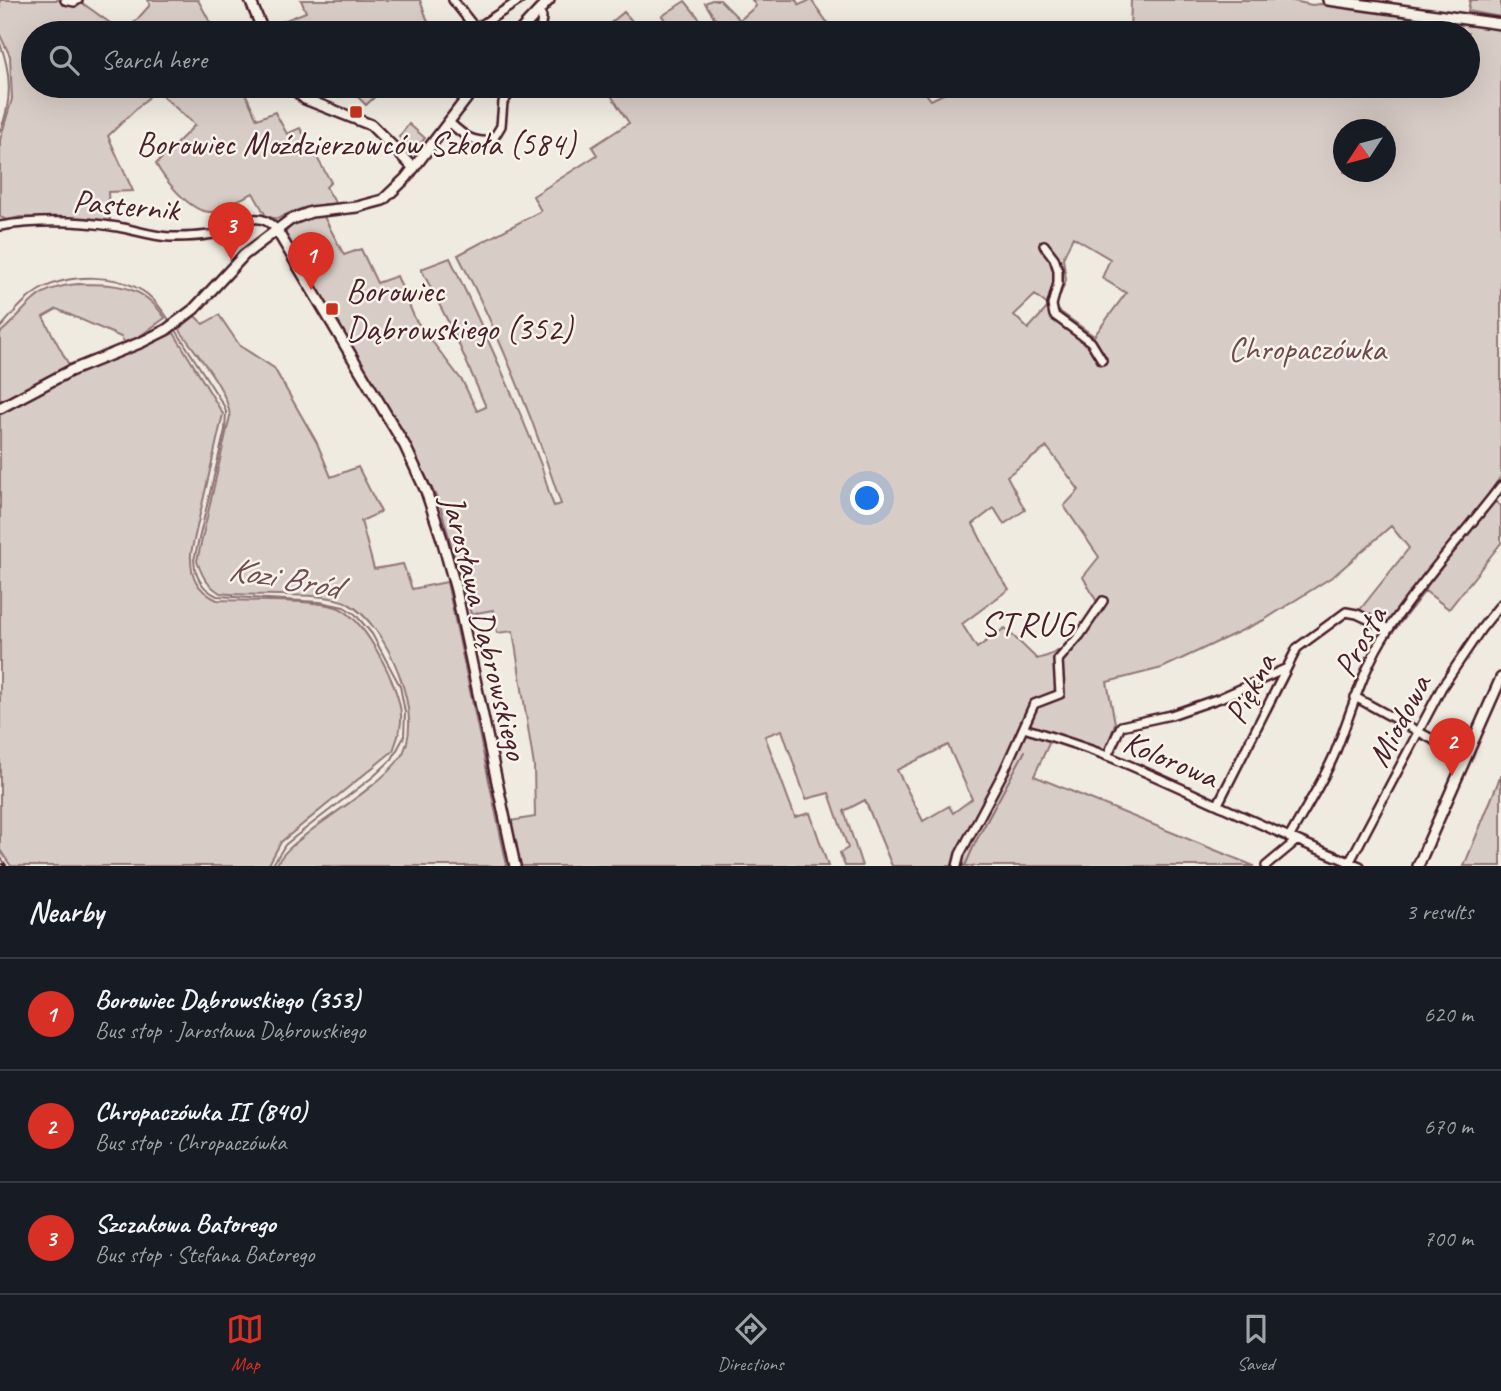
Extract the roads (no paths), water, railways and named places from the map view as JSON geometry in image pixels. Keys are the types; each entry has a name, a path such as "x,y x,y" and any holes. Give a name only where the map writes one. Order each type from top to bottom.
{"street":[{"path":"65,0 78,0"},
{"path":"250,0 259,21"},
{"path":"453,0 469,21"},
{"path":"491,21 520,0"},
{"path":"530,21 549,0"},
{"path":"1328,0 1479,21"},
{"path":"539,12 541,21"},
{"path":"1480,21 1501,24"},
{"path":"304,98 371,125 414,168"},
{"path":"0,408 70,371 166,330 181,320 231,267 290,219 378,202 393,192 414,168 467,98"},
{"path":"449,122 466,138 482,142 492,141 497,136 503,102 506,98"},
{"name":"Pasternik","path":"2,224 102,225 171,237 220,233 243,222 257,219 269,221 276,229"},
{"name":"Jarosława Dąbrowskiego","path":"276,229 405,446 426,491 456,590 515,866"},
{"path":"1044,245 1054,258 1058,270 1052,306 1054,315 1091,342 1102,360"},
{"name":"Prosta","path":"1293,840 1334,755 1355,697 1375,653 1389,629 1501,486"},
{"path":"1494,495 1501,501"},
{"path":"957,866 960,854 1004,771 1034,704 1059,694 1058,660 1080,635 1103,601"},
{"name":"Miodowa","path":"1349,864 1442,687 1501,604"},
{"name":"Piękna","path":"1218,804 1297,648 1346,612 1357,614 1389,629"},
{"path":"1107,756 1121,726 1171,715 1220,698 1285,668"},
{"path":"1418,866 1501,678"},
{"path":"1355,697 1465,757"},
{"name":"Kolorowa","path":"1024,728 1107,756 1218,804 1249,821 1349,864 1360,866"},
{"path":"1266,866 1293,840"}],"waterway":[{"name":"Kozi Bród","path":"0,43 9,87 7,110 0,131"},
{"name":"Kozi Bród","path":"0,328 38,291 64,281 93,278 108,279 135,287 154,300 171,323"},
{"name":"Kozi Bród","path":"174,327 226,412 225,430 194,560 200,582 217,596 320,602 344,607 355,614 372,634 400,686 405,712 404,737 392,759 285,845 272,866"},
{"path":"965,866 1025,751"}],"railway":[{"path":"0,859 5,866"}],"place":[{"name":"Borowiec Moździerzowców Szkoła (584)","path":"356,112"},
{"name":"Szczakowa Batorego","path":"231,260"},
{"name":"Borowiec Dąbrowskiego (353)","path":"311,290"},
{"name":"Borowiec Dąbrowskiego (352)","path":"332,309"},
{"name":"Chropaczówka II (840)","path":"1452,776"}],"district":[{"name":"STRUG","path":"1028,623"}],"park label":[{"name":"Chropaczówka","path":"1307,348"}]}
